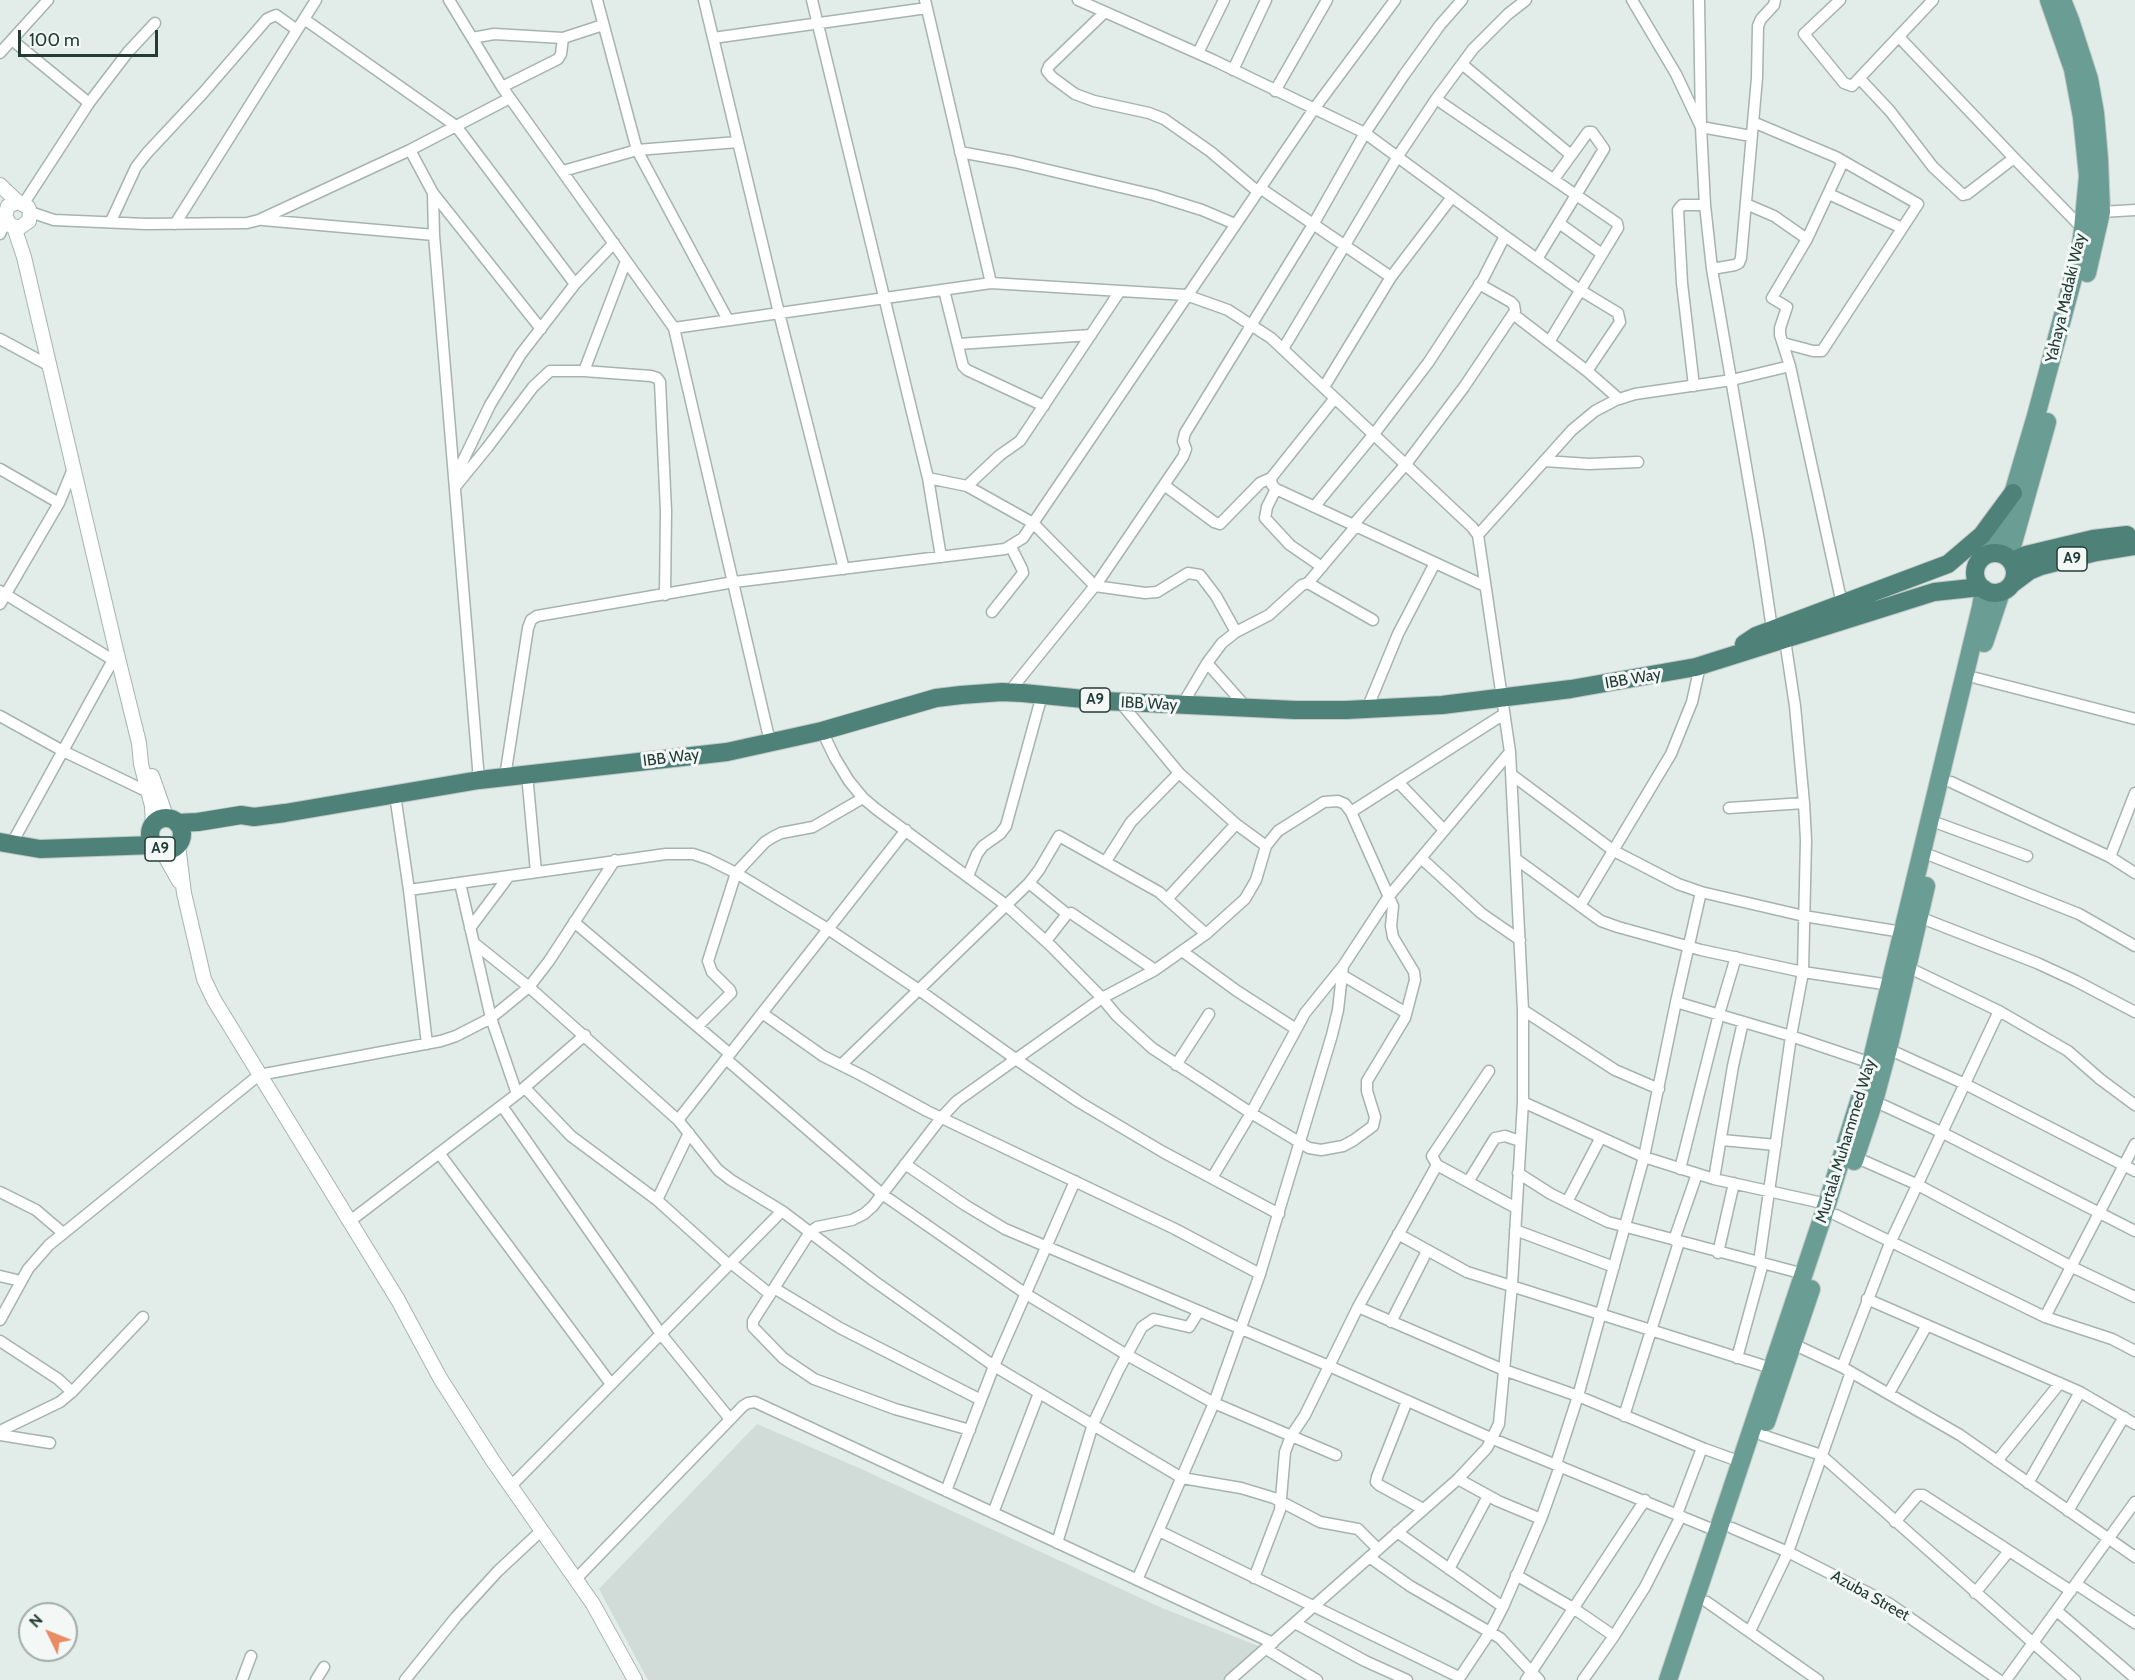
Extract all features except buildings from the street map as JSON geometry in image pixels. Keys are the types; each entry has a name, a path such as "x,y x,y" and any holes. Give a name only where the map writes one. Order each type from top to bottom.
{"highway":[{"path":"1779,635 1842,604 1948,564 1982,535 2013,493"},
{"name":"A9","path":"1982,561 2001,553 2010,559 2093,539 2135,534"},
{"name":"A9","path":"1995,588 2041,566 2096,552 2135,546"},
{"path":"1982,561 1977,582 1995,588 2015,573 2010,559"},
{"name":"IBB Way","path":"1934,592 1982,561"},
{"name":"IBB Way","path":"165,835 254,816 479,780 727,752 822,731 936,698 961,695 1009,692 1120,702 1295,710 1442,705 1503,706 1571,689 1700,666 1779,635 1934,592 1995,588"},
{"name":"A9","path":"6,844 40,849 83,847 165,835"}],"main road":[{"name":"Yahaya Madaki Way","path":"2049,0 2070,61 2082,117 2088,176 2084,229 2069,321"},
{"name":"Yahaya Madaki Way","path":"2010,559 2064,340 2101,212 2095,112 2089,80 2062,0"},
{"name":"Yahaya Madaki Way","path":"1982,561 2002,531 2064,340"},
{"name":"Murtala Muhammed Way","path":"1680,1680 1707,1602 1741,1462 1771,1368 1787,1342 1832,1210 1890,986 1902,965 1919,918 1932,855 1991,621 1995,588"},
{"name":"Murtala Muhammed Way","path":"1668,1680 1762,1435 1804,1274 1855,1157 1874,1101 1888,1049 1902,965 1902,932 1981,607 1995,588"}],"street":[{"path":"0,53 48,0"},
{"path":"176,224 316,0"},
{"path":"442,0 451,3 502,87 674,328 770,741"},
{"path":"597,0 637,150 728,320"},
{"path":"704,0 779,313 844,569"},
{"path":"812,0 928,477 941,557"},
{"path":"1198,53 1224,0"},
{"path":"1233,70 1266,0"},
{"path":"1275,91 1327,0"},
{"path":"505,777 528,628 537,616 734,582 1011,547 1023,538 1258,189 1395,0"},
{"path":"1009,692 1095,586 1183,457 1186,449 1185,433 1314,223 1365,133 1440,25 1462,0"},
{"path":"1283,349 1398,156 1436,99 1473,49 1526,0"},
{"path":"1632,0 1676,74 1701,127"},
{"path":"1699,0 1701,127 1705,205 1712,269 1759,541 1795,706 1806,840 1803,972 1791,1036 1761,1262 1737,1358"},
{"path":"1840,0 1827,5 1804,34 1844,83 1852,86 1933,0"},
{"path":"1083,1 1365,133 1580,290 1618,314 1620,322 1587,371"},
{"path":"1712,269 1735,265 1742,258 1758,26 1774,3"},
{"path":"713,38 926,4 991,284"},
{"path":"1105,12 1049,66 1047,71 1052,77 1075,94 1164,119 1258,189 1314,223 1391,277"},
{"path":"111,221 136,167 267,19 276,15 297,30"},
{"path":"304,19 456,126 575,284"},
{"path":"14,219 89,103 128,52 155,23"},
{"path":"472,38 494,34 563,38 603,26"},
{"path":"1899,37 2084,229"},
{"path":"502,87 558,59 563,38"},
{"path":"12,40 89,103"},
{"path":"1462,64 1571,155"},
{"path":"1860,79 1890,111 1933,167 1963,195 2014,158"},
{"path":"0,196 14,219 42,224 54,220 176,224 247,223 259,220 410,150 510,98"},
{"path":"1436,99 1617,223 1618,228 1549,342"},
{"path":"1753,122 1836,156 1916,202 1917,206 1822,351 1813,351 1783,343"},
{"path":"1701,127 1751,136"},
{"path":"1537,259 1604,149 1590,131 1554,179"},
{"path":"563,171 637,150 738,142"},
{"path":"410,150 433,193 541,328"},
{"path":"960,152 1014,162 1154,195 1202,210 1235,224"},
{"path":"1840,160 1842,164 1829,194 1807,239 1773,295 1773,299 1787,307 1780,328 1842,604"},
{"path":"0,185 14,219 24,257 115,655 139,743 141,764 148,792 184,893 204,979 259,1075 398,1300 440,1378 593,1604 635,1680"},
{"path":"433,193 434,235 479,780"},
{"path":"1829,194 1902,228"},
{"path":"1324,387 1391,277 1452,197"},
{"path":"1746,204 1774,216 1807,239"},
{"path":"1694,387 1682,283 1678,210 1682,205 1705,205"},
{"path":"2101,212 2135,210"},
{"path":"259,220 434,235"},
{"path":"1559,223 1602,254"},
{"path":"1314,507 1428,363 1479,285 1505,236"},
{"path":"455,487 460,467 490,405 521,354 575,284 614,243"},
{"path":"584,371 626,261"},
{"path":"674,328 991,284 1186,295 1228,310 1271,338 1478,535 1510,752 1522,1010 1523,1102 1512,1284 1499,1424 1493,1439 1477,1461 1269,1646 1236,1679"},
{"path":"1182,705 1222,643 1236,632 1269,615 1302,585 1308,583 1406,464 1464,387 1515,311 1511,302 1479,285"},
{"path":"944,290 963,366 967,370 1044,406"},
{"path":"967,486 1000,455 1020,441 1120,291"},
{"path":"1513,314 1587,371 1619,399"},
{"path":"958,344 1091,335"},
{"path":"0,339 50,366"},
{"path":"1478,535 1544,461 1580,423 1595,411 1619,399 1639,393 1694,387 1790,366"},
{"path":"455,487 541,377 549,371 584,371 657,378 660,382 666,511 665,595"},
{"path":"1164,485 1220,524 1260,483 1271,478 1335,398"},
{"path":"1544,461 1611,464 1638,462"},
{"path":"0,469 59,503"},
{"path":"73,469 59,503 2,596 115,655"},
{"path":"928,477 967,486 1033,523 1095,586 1145,593 1156,592 1188,573 1194,572 1200,575 1216,596 1236,632"},
{"path":"1271,478 1272,486 1276,489 1485,586"},
{"path":"1276,489 1267,507 1265,518 1290,545 1322,567"},
{"path":"992,612 1023,573 1011,547"},
{"path":"1367,709 1398,634 1435,563"},
{"path":"1308,583 1373,620"},
{"path":"6,844 63,751 115,655"},
{"path":"1207,663 1248,708"},
{"path":"1580,906 1671,754 1692,702 1700,666"},
{"path":"1976,678 2135,719"},
{"path":"968,876 977,854 1006,826 1042,695"},
{"path":"1120,702 1179,773 1236,824 1266,846"},
{"path":"1351,812 1398,782 1503,706"},
{"path":"0,716 63,751 148,792"},
{"path":"822,731 849,781 863,798 1006,905 1046,941 1102,998 1117,1016 1152,1048 1300,1144 1321,1150 1333,1149 1354,1140 1373,1126 1376,1117 1367,1090 1367,1081 1400,1030 1415,980 1411,965 1393,937 1391,926 1393,906 1351,812 1345,804 1338,801 1324,802 1278,831 1266,846 1256,880 1245,899 1206,934 1155,970 1102,998 957,1101 864,1214 852,1220 817,1227 810,1232 753,1321 753,1327 783,1358 814,1379 895,1409 970,1430"},
{"path":"139,743 147,760 165,835"},
{"path":"1212,1178 1251,1113 1305,1013 1342,971 1389,896 1510,752"},
{"path":"1106,861 1131,822 1179,773"},
{"path":"527,774 536,872"},
{"path":"1512,775 1614,851 1678,884 1701,892 1804,916 1902,932"},
{"path":"1398,782 1444,830"},
{"path":"1951,782 2110,857 2135,873"},
{"path":"2110,857 2135,793"},
{"path":"394,795 409,890 428,1044"},
{"path":"698,1026 731,993 712,972 708,961 736,873 765,842 773,837 788,831 813,827 863,798"},
{"path":"1729,808 1804,803"},
{"path":"1167,899 1236,824"},
{"path":"1940,824 2027,856"},
{"path":"678,1120 906,830"},
{"path":"841,1065 1029,883 1059,836 1144,883 1167,899 1206,934"},
{"path":"409,890 666,854 693,854 708,859 736,873 828,928 1088,1108 1163,1152 1279,1214"},
{"path":"1932,855 2079,914 2135,946"},
{"path":"1421,858 1482,913 1520,940"},
{"path":"1516,859 1601,921 1618,927 1690,947 1803,972 1890,986"},
{"path":"0,1320 28,1269 63,1233 259,1075 428,1044 456,1036 491,1018 529,987 615,860"},
{"path":"470,928 509,876"},
{"path":"460,883 491,1018 521,1091 571,1136 657,1200 730,1264 772,1291 840,1328 981,1400"},
{"path":"1029,883 1067,914 1071,914 1155,970"},
{"path":"1159,1531 1458,1679 1490,1632 1503,1607 1541,1519 1558,1465 1644,1157 1701,892"},
{"path":"1046,941 1067,914"},
{"path":"1919,918 2037,963 2135,1012"},
{"path":"574,922 698,1026 728,1057 882,1194 1026,1294 1127,1355 1214,1403 1336,1455"},
{"path":"474,944 585,1035 678,1120 718,1170 782,1211 874,1281 994,1366 1182,1478 1250,1490 1281,1501 1320,1522 1358,1529 1378,1549"},
{"path":"1182,951 1237,991 1296,1029"},
{"path":"1680,1169 1719,1014 1736,957"},
{"path":"1902,965 1999,1011 2067,1051 2135,1105"},
{"path":"1342,971 1403,1011 1407,1011"},
{"path":"1137,1580 1214,1403 1260,1274 1332,1035 1342,971"},
{"path":"1676,1002 1791,1036 1871,1063"},
{"path":"1522,1010 1620,1073 1659,1089"},
{"path":"1750,1630 1788,1552 1821,1455 1867,1299 1916,1184 1999,1011"},
{"path":"762,1013 823,1056 941,1118 1175,1229 1260,1274"},
{"path":"1176,1065 1209,1014"},
{"path":"1714,1179 1733,1066 1743,1022"},
{"path":"350,1221 521,1091 585,1035"},
{"path":"1888,1049 1965,1084 2135,1171"},
{"path":"1489,1071 1433,1151 1432,1156 1437,1165 1516,1208"},
{"path":"1874,1101 1941,1132 2135,1231"},
{"path":"1523,1102 1600,1139 1644,1157 1714,1179 1769,1191 1832,1210 1890,1243 2045,1317 2112,1339 2135,1351"},
{"path":"502,1106 661,1334 730,1419"},
{"path":"657,1200 688,1133"},
{"path":"1468,1182 1495,1138 1505,1136 1520,1141"},
{"path":"1567,1202 1600,1139"},
{"path":"1722,1140 1776,1145"},
{"path":"2045,1317 2135,1144"},
{"path":"439,1154 611,1384"},
{"path":"1855,1157 1916,1184 2070,1266 2135,1297"},
{"name":"Azuba Street","path":"905,1164 995,1223 1046,1247 1329,1366 1493,1439 1679,1515 1788,1552 1890,1604 1999,1680"},
{"path":"1254,1578 1280,1510 1285,1452 1291,1436 1305,1415 1358,1307 1437,1165"},
{"path":"1518,1173 1567,1202 1608,1222 1804,1274"},
{"path":"1624,1416 1697,1174"},
{"path":"946,1491 994,1366 1075,1181"},
{"path":"1718,1253 1734,1184"},
{"path":"0,1192 36,1210 63,1233"},
{"path":"511,1486 782,1211"},
{"path":"1515,1230 1614,1267"},
{"path":"1398,1234 1467,1272 1512,1284 1771,1368"},
{"path":"1391,1322 1427,1251"},
{"path":"0,1276 21,1281"},
{"path":"1867,1299 2080,1392 2135,1424"},
{"path":"1358,1307 1504,1370 1578,1396 1741,1462"},
{"path":"1057,1543 1093,1424 1142,1327 1154,1319 1189,1327 1199,1311"},
{"path":"0,1432 46,1410 72,1392 144,1317"},
{"path":"1889,1393 1927,1325"},
{"path":"0,1341 58,1379 72,1392"},
{"path":"1787,1342 1847,1369 1960,1435 2135,1557"},
{"path":"1997,1461 2060,1383"},
{"path":"2028,1484 2080,1392"},
{"path":"993,1513 1039,1393"},
{"path":"1407,1401 1376,1482 1423,1509"},
{"path":"576,1579 743,1406 748,1402 755,1402 1137,1580 1269,1646 1317,1680"},
{"path":"2068,1511 2124,1417"},
{"path":"0,1432 50,1443"},
{"path":"1762,1435 1821,1455 2075,1680"},
{"path":"1583,1680 1645,1587 1679,1515 1702,1448"},
{"path":"1458,1479 1488,1496 1541,1519"},
{"path":"1895,1522 1921,1494 2009,1551 2135,1623"},
{"path":"1449,1569 1488,1496"},
{"path":"1369,1557 1410,1586 1490,1632 1509,1647 1532,1678 1573,1608 1645,1500"},
{"path":"2006,1680 2135,1502"},
{"path":"405,1680 456,1617 498,1571 542,1530"},
{"path":"1397,1532 1503,1607"},
{"path":"1975,1593 2009,1551"},
{"path":"1516,1575 1573,1608 1614,1636"},
{"path":"1707,1602 1750,1630 1818,1680"},
{"path":"2057,1611 2135,1678"},
{"path":"1295,1623 1365,1661 1407,1680"},
{"path":"242,1680 251,1656"},
{"path":"316,1680 324,1667"}],"shaded area":[{"path":"757,1424 859,1468 1162,1608 1266,1649 1226,1680 648,1680 599,1589"}]}
